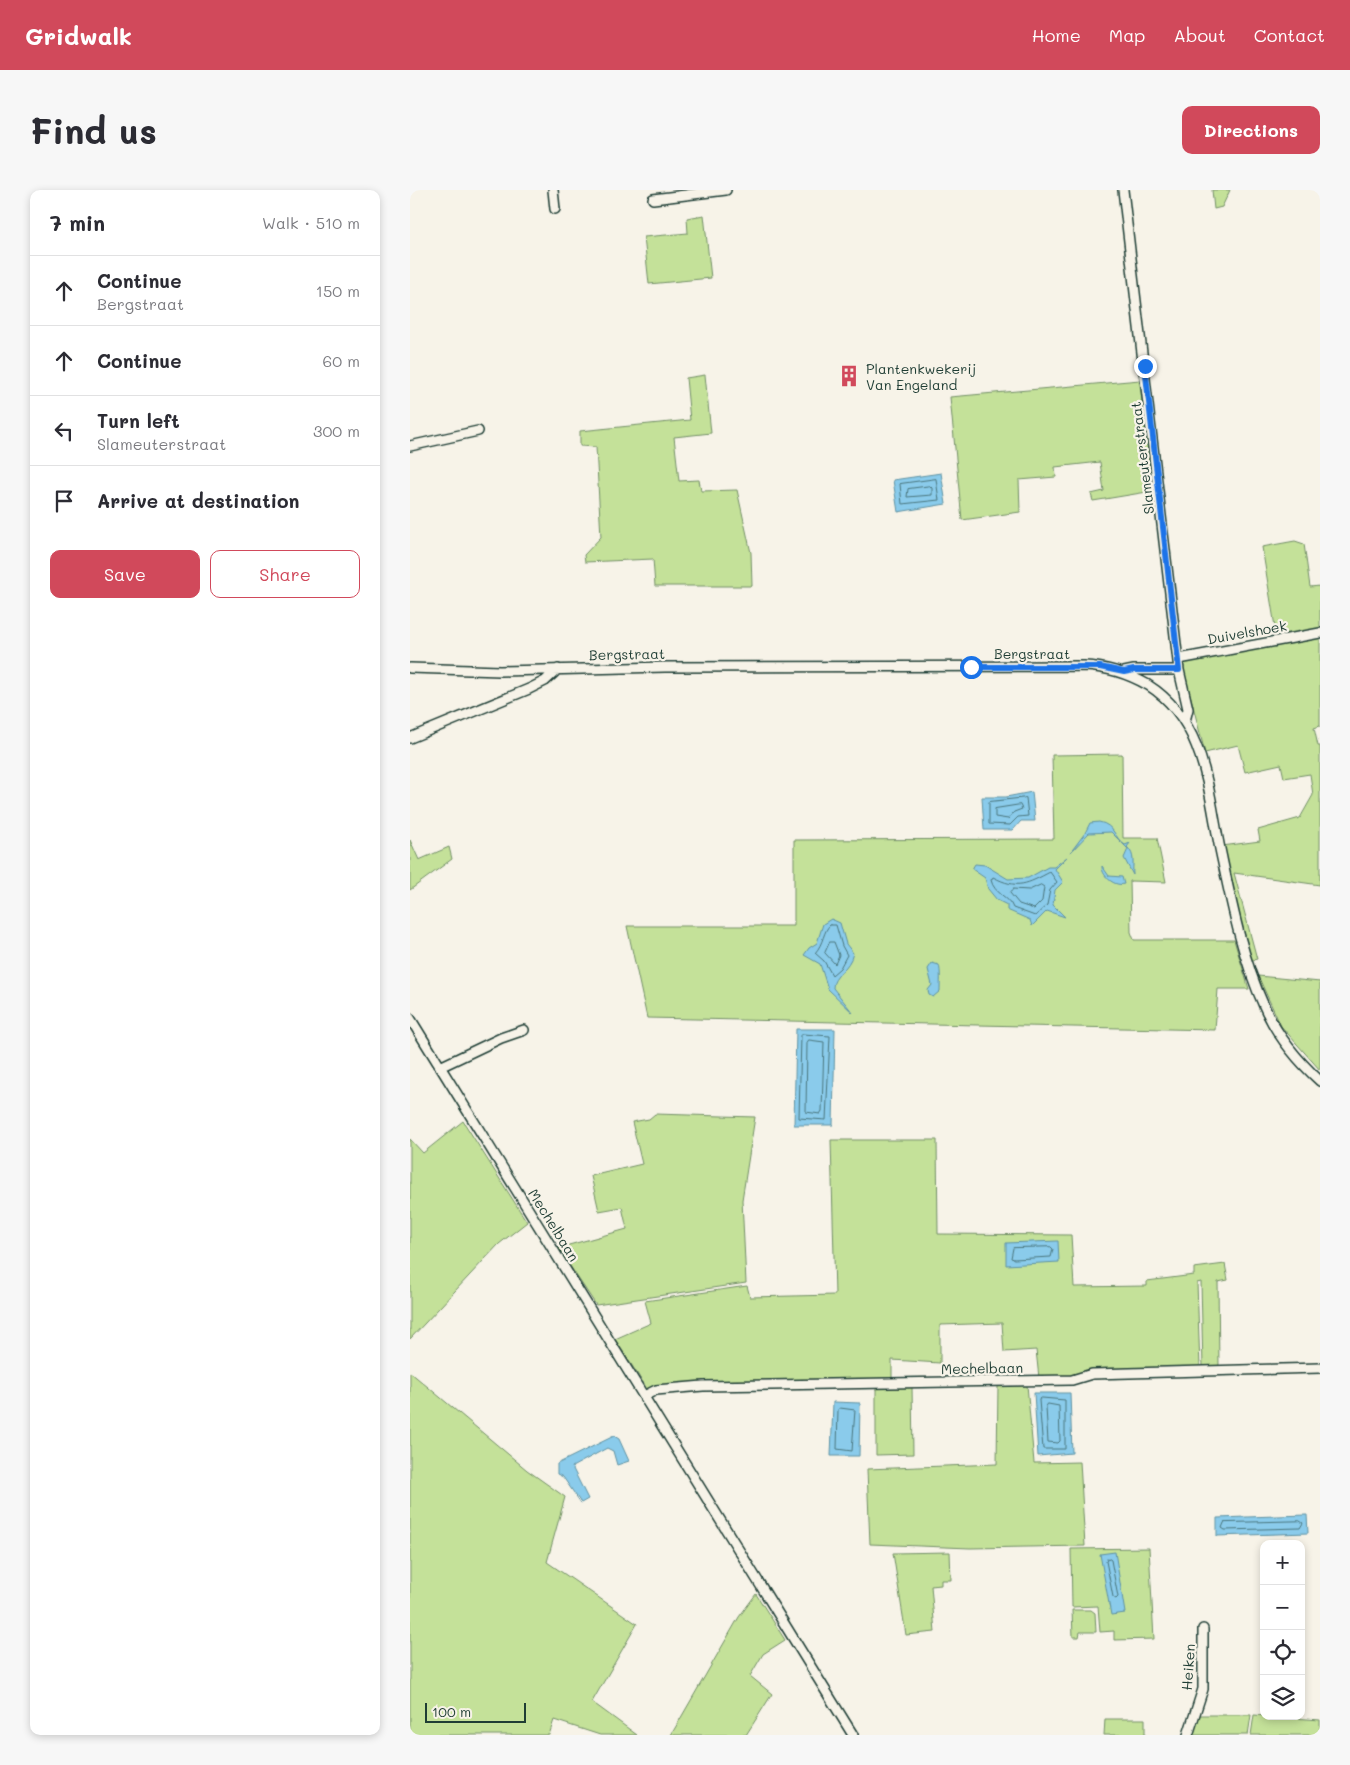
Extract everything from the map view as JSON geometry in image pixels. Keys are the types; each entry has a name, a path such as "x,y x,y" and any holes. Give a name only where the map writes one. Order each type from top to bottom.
{"street":[{"path":"553,190 555,209"},
{"path":"653,199 726,190"},
{"name":"Slameuterstraat","path":"1123,190 1179,670 1188,709 1185,721"},
{"path":"410,446 478,431"},
{"name":"Duivelshoek","path":"1179,659 1320,633"},
{"name":"Bergstraat","path":"410,668 500,671 665,667 1084,666 1124,672 1163,696 1185,721 1202,762 1233,904 1263,1006 1288,1048 1320,1081"},
{"path":"410,738 545,681 558,670"},
{"path":"1124,672 1134,670 1179,670"},
{"name":"Mechelbaan","path":"410,1018 853,1735"},
{"path":"440,1068 524,1030"},
{"name":"Mechelbaan","path":"644,1396 656,1390 703,1386 1072,1380 1092,1374 1320,1368"},
{"name":"Heiken","path":"1188,1735 1203,1689 1203,1629"}],"green space":[{"path":"1212,190 1230,190 1222,207 1214,209"},
{"path":"704,215 711,278 649,284 644,237 688,233 687,218"},
{"path":"705,375 711,433 674,437 679,481 699,480 701,491 737,490 751,553 752,586 655,586 653,559 585,562 584,555 601,537 596,447 580,446 580,431 690,420 686,378"},
{"path":"1140,380 1153,491 1093,501 1091,494 1104,491 1100,462 1055,467 1056,477 1019,480 1020,512 962,520 950,397"},
{"path":"1295,541 1304,544 1310,587 1320,586 1320,630 1277,639 1262,547"},
{"path":"1320,637 1320,726 1314,728 1318,746 1320,746 1320,885 1234,873 1257,959 1249,961 1222,846 1260,841 1258,830 1300,818 1313,795 1310,774 1284,778 1281,764 1245,772 1238,745 1205,753 1182,663 1186,660"},
{"path":"1122,754 1123,838 1157,838 1166,882 1130,881 1131,932 1134,940 1234,940 1249,989 1218,989 1215,1030 647,1018 627,926 794,926 794,840 1054,839 1052,755"},
{"path":"410,840 419,860 449,847 452,859 410,890"},
{"path":"1258,976 1320,982 1320,1070 1281,1026"},
{"path":"655,1114 755,1117 742,1200 746,1283 596,1305 558,1248 627,1229 622,1207 599,1211 591,1176 642,1164 632,1122 649,1119"},
{"path":"463,1121 527,1222 499,1244 410,1339 410,1139 423,1153"},
{"path":"831,1140 937,1140 938,1234 1071,1235 1074,1287 1147,1286 1147,1281 1194,1275 1194,1268 1225,1264 1228,1280 1218,1282 1219,1367 1203,1368 1201,1282 1197,1283 1200,1368 1039,1378 1036,1350 1004,1352 1002,1323 940,1325 940,1363 892,1360 892,1378 670,1384 647,1389 615,1339 651,1323 645,1301 747,1286 750,1297 835,1295"},
{"path":"410,1372 527,1470 565,1497 547,1562 637,1624 592,1702 637,1735 600,1735 554,1720 549,1735 410,1735"},
{"path":"1027,1385 1034,1463 1080,1462 1085,1546 970,1548 870,1544 867,1469 997,1464 998,1386"},
{"path":"876,1387 912,1387 913,1454 876,1455"},
{"path":"1149,1548 1154,1639 1114,1640 1114,1631 1100,1632 1098,1606 1072,1607 1071,1549"},
{"path":"950,1552 951,1580 941,1580 941,1585 931,1586 935,1632 906,1635 893,1553"},
{"path":"756,1594 785,1640 763,1654 750,1676 772,1694 746,1735 671,1735 739,1617"},
{"path":"1072,1610 1091,1610 1095,1613 1096,1632 1080,1632 1079,1637 1073,1637"},
{"path":"1199,1715 1251,1715 1248,1735 1192,1735"},
{"path":"1254,1715 1260,1715 1260,1720 1320,1720 1320,1735 1251,1735"},
{"path":"1105,1719 1145,1719 1145,1735 1104,1735"}],"water":[{"path":"941,473 946,504 898,512 893,480"},
{"path":"1032,792 1035,821 1021,821 1013,830 984,830 982,797 1006,797"},
{"path":"1099,822 1108,826 1121,842 1111,832 1089,833 1070,853 1090,823"},
{"path":"1121,842 1125,845 1130,843 1127,847 1133,857 1133,875 1124,858 1128,849"},
{"path":"1067,857 1055,869 1063,882 1055,890 1053,905 1065,917 1047,911 1032,926 1030,920 1007,910 1007,905 997,900 988,889 985,878 972,869 975,864 985,865 1008,879 1028,878 1048,867 1054,867"},
{"path":"1102,866 1109,876 1122,877 1124,884 1116,884 1108,879 1103,873"},
{"path":"831,919 840,923 846,944 853,953 848,964 835,980 833,988 853,1013 828,989 820,964 804,955 809,948 817,943 823,924"},
{"path":"932,963 939,965 940,974 940,991 933,997 929,995 928,990 932,985 928,969"},
{"path":"796,1029 835,1029 833,1125 794,1125"},
{"path":"1058,1241 1059,1262 1006,1265 1006,1243"},
{"path":"1034,1393 1070,1393 1072,1453 1038,1456"},
{"path":"833,1402 860,1403 859,1456 831,1456"},
{"path":"614,1436 619,1439 629,1461 617,1465 613,1451 607,1448 572,1467 588,1499 581,1503 563,1477 557,1474 557,1464"},
{"path":"1307,1515 1308,1533 1217,1536 1217,1518"},
{"path":"1115,1552 1125,1613 1111,1615 1100,1554"}],"place":[{"name":"Plantenkwekerij Van Engeland","path":"849,376"}],"route":[{"path":"971,667 1084,666 1124,672 1128,670 1179,670 1145,366"}]}
